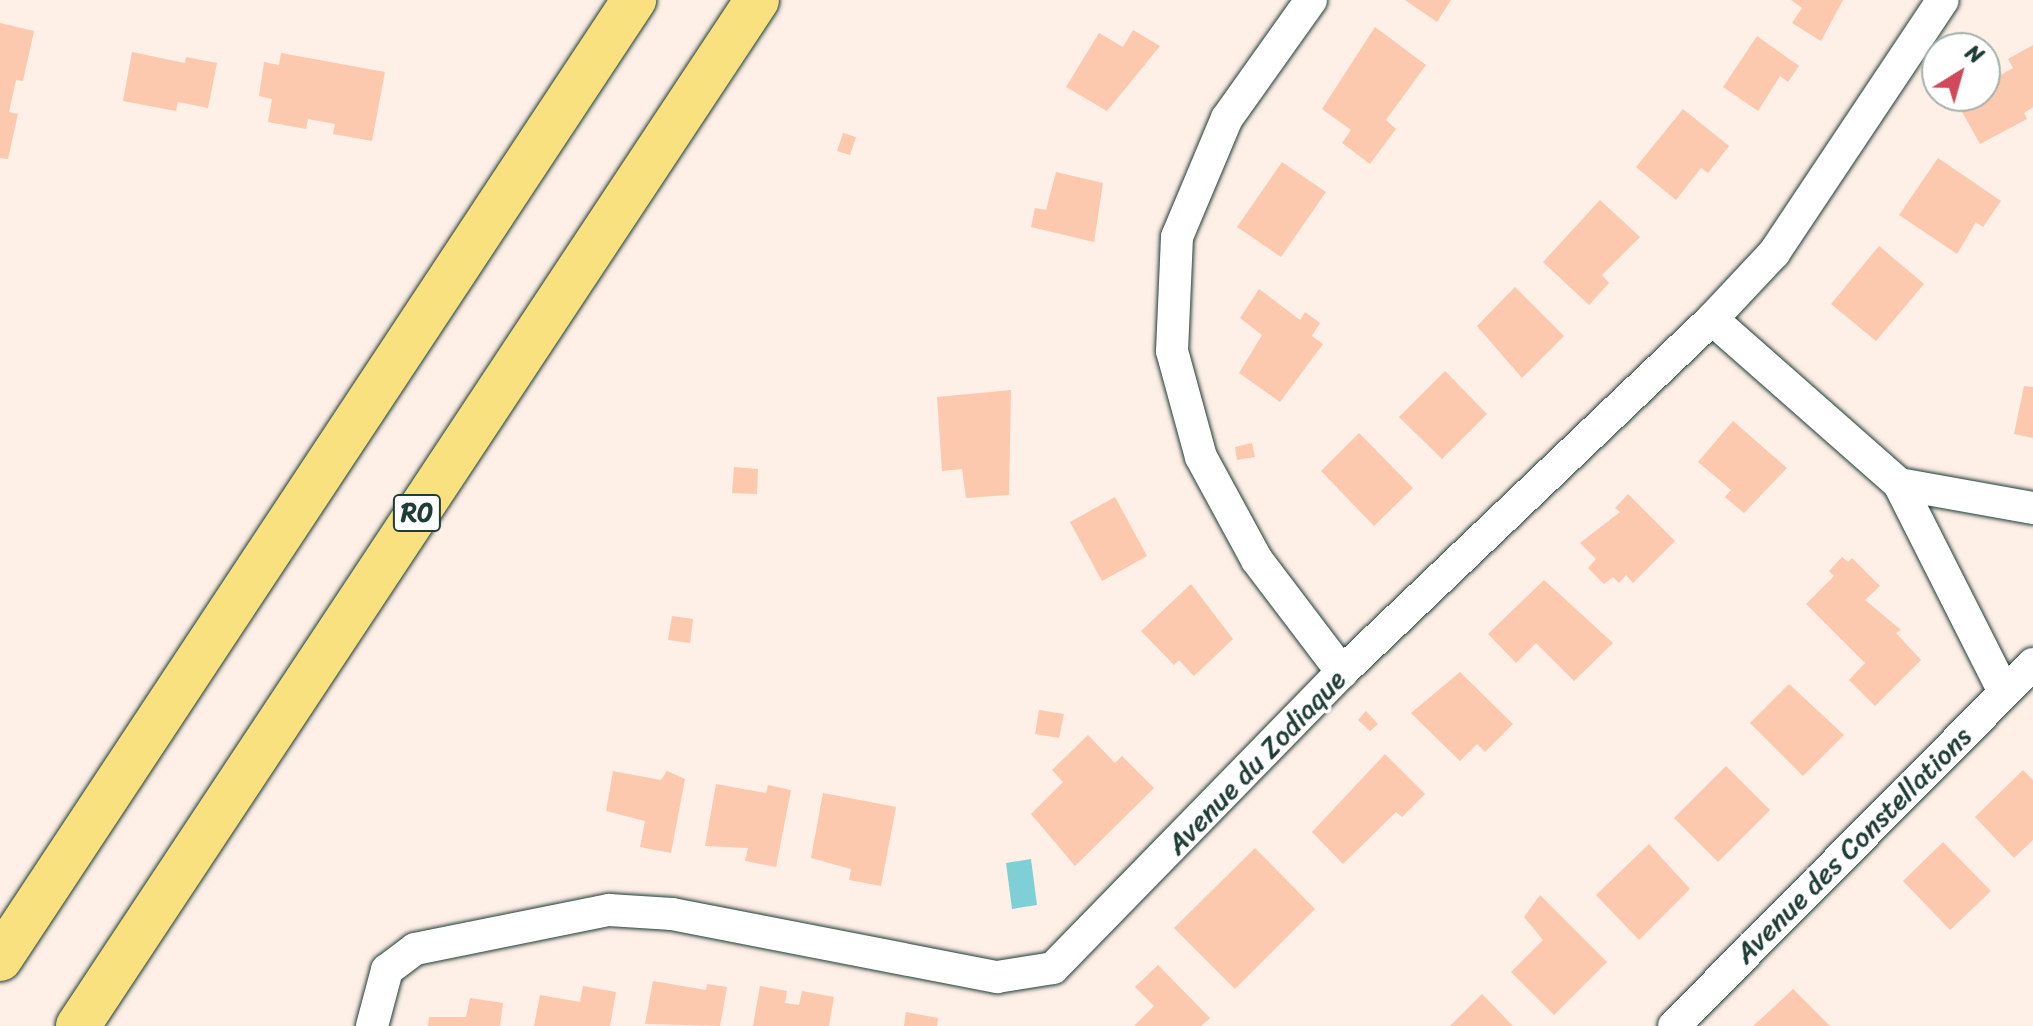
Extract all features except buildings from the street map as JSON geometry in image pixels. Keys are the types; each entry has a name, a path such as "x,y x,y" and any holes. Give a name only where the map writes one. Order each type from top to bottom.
{"highway":[{"path":"0,959 634,0"},
{"name":"R0","path":"78,1026 757,0"}],"street":[{"path":"1311,0 1227,118 1177,237 1172,351 1201,457 1257,560 1342,672"},
{"name":"Avenue du Zodiaque","path":"372,1026 387,970 415,949 609,910 672,914 997,977 1053,968 1342,672 1712,319 1774,253 1943,0"},
{"path":"1712,319 1899,484 2004,692"},
{"path":"1899,484 2033,508"},
{"name":"Avenue des Constellations","path":"1674,1026 2033,664"}],"water":[{"path":"1031,859 1037,905 1012,909 1006,863"}]}
